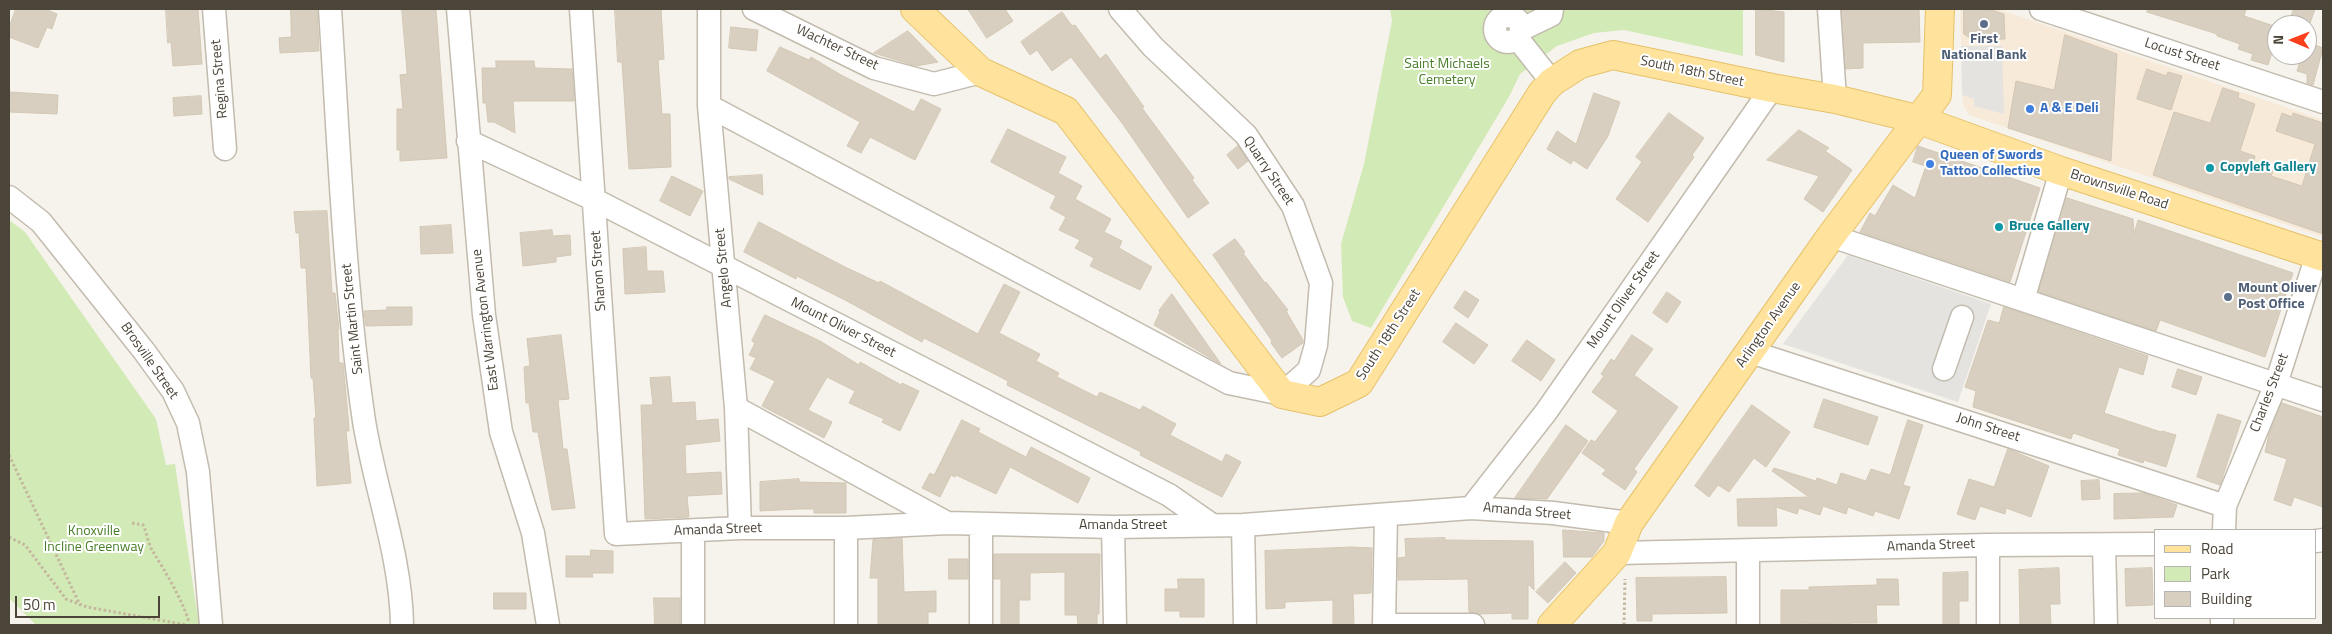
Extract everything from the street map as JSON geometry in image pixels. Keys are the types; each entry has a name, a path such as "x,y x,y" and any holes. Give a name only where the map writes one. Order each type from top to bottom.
{"main road":[{"path":"915,9 981,72 1066,111 1282,394"},
{"name":"Arlington Avenue","path":"1552,625 1621,566 1629,523 1831,236 1917,119 1937,95 1940,9"},
{"name":"South 18th Street","path":"1282,394 1320,402 1359,383 1542,93 1552,82 1580,64 1613,55 1835,99 1917,119"},
{"name":"Brownsville Road","path":"1917,119 2061,171 2320,256"}],"street":[{"name":"Regina Street","path":"214,9 226,149"},
{"name":"Saint Martin Street","path":"330,9 349,290 364,422 402,595 402,625"},
{"name":"East Warrington Avenue","path":"458,9 484,315 501,432 533,533 548,625"},
{"name":"Sharon Street","path":"581,9 616,534"},
{"name":"Angelo Street","path":"709,9 709,106 725,267 736,408 740,528"},
{"name":"Wachter Street","path":"754,9 874,68 934,84 981,72"},
{"name":"Quarry Street","path":"1120,9 1153,47 1246,135 1293,206 1321,283 1316,345 1310,370 1282,394"},
{"path":"1520,34 1551,15 1552,9"},
{"path":"1829,9 1835,99"},
{"name":"Locust Street","path":"2041,9 2323,102"},
{"path":"1490,16 1508,15 1515,17 1520,22 1520,34 1552,82"},
{"name":"Mount Oliver Street","path":"1471,508 1546,412 1772,88"},
{"path":"709,106 1229,383 1282,394"},
{"name":"Mount Oliver Street","path":"468,141 595,200 1169,495 1212,526"},
{"path":"2023,300 2061,171"},
{"name":"Brosville Street","path":"9,196 41,222 144,351 173,391 188,423 198,472 210,625"},
{"path":"1831,236 2323,400"},
{"name":"Charles Street","path":"2224,529 2225,506 2276,384 2320,256"},
{"path":"1944,369 1962,317"},
{"name":"John Street","path":"1751,352 2225,506"},
{"path":"736,408 948,523"},
{"name":"Amanda Street","path":"616,534 693,532 740,528 846,528 948,523 1113,527 1212,526 1471,508 1553,513 1629,523"},
{"path":"1386,515 1384,625 1474,625"},
{"path":"980,525 981,625"},
{"path":"1243,525 1245,625"},
{"path":"1113,527 1115,625"},
{"path":"846,528 846,625"},
{"path":"693,532 693,625"},
{"name":"Amanda Street","path":"1621,566 1748,552 1988,545 2154,544"},
{"path":"1988,545 1988,625"},
{"path":"2104,545 2106,625"},
{"path":"1748,552 1748,625"}],"path":[{"path":"9,455 80,605"},
{"path":"9,537 24,545 66,599 87,607 188,625 184,605 167,579 160,560 151,548 143,525 132,523"},
{"path":"1621,566 1624,625"}],"shaded area":[{"path":"1960,9 1998,9 2323,120 2323,237 1969,115 1963,104"},
{"path":"1961,46 2002,46 2004,114 1974,106 1974,99 1962,95"},
{"path":"1848,255 1991,304 1958,402 1783,344"}],"green space":[{"name":"Saint Michaels Cemetery","path":"1390,9 1743,9 1743,56 1624,30 1594,33 1557,46 1520,74 1510,95 1371,328 1352,321 1343,297 1341,244 1364,164 1392,21"},
{"name":"Knoxville Incline Greenway","path":"9,220 25,232 156,419 166,465 175,464 199,625 36,625 9,598"}],"building":[{"path":"16,9 45,9 57,14 52,29 47,27 38,48 9,37 9,28"},
{"path":"166,9 198,9 202,64 173,66 171,42 168,43"},
{"path":"291,9 317,9 319,51 280,53 279,38 291,37"},
{"path":"402,9 436,9 447,158 400,161 400,150 397,150 397,109 403,109 400,75 407,74"},
{"path":"615,9 661,9 664,59 658,60 662,114 670,114 671,167 629,169 622,62 618,62"},
{"path":"968,9 1005,9 1013,21 987,38"},
{"path":"1756,9 1784,12 1784,62 1756,55"},
{"path":"1842,9 1919,9 1920,42 1863,43 1863,68 1846,69"},
{"name":"First National Bank","path":"1964,9 1988,9 2004,14 2005,39 1973,40 1964,34"},
{"path":"2148,9 2246,9 2244,16 2267,24 2267,65 2251,60 2253,54 2238,49 2240,44 2217,36 2217,34 2147,12"},
{"path":"2294,9 2315,9 2313,15 2292,15"},
{"path":"1062,12 1072,26 1075,25 1100,59 1106,54 1144,107 1142,108 1194,178 1192,180 1209,203 1188,218 1122,123 1071,57 1052,71 1037,50 1030,55 1021,42"},
{"path":"731,27 758,30 756,51 729,48"},
{"path":"908,31 938,62 916,66 874,53"},
{"path":"2065,35 2117,54 2111,161 2008,128 2016,81 2054,90"},
{"path":"2317,46 2323,48 2313,85 2307,83 2307,74 2297,71 2299,65 2317,65"},
{"path":"780,47 809,60 811,57 841,75 914,112 921,99 941,109 915,160 870,137 861,153 847,146 860,122 767,71"},
{"path":"496,61 534,61 535,68 572,69 574,101 513,101 515,133 494,122 488,122 486,103 483,103 482,68 496,68"},
{"path":"2147,69 2166,76 2168,72 2182,76 2171,110 2137,99"},
{"path":"2223,88 2239,93 2238,98 2255,104 2240,151 2255,156 2253,164 2273,171 2271,176 2302,186 2315,144 2276,131 2282,113 2292,117 2293,113 2323,123 2323,234 2153,175 2174,112 2210,123"},
{"path":"10,92 58,95 57,114 9,112"},
{"path":"1594,93 1620,102 1608,136 1587,169 1573,160 1571,164 1547,149 1557,131 1576,144"},
{"path":"201,96 202,114 174,116 173,98"},
{"path":"1669,113 1704,138 1692,155 1694,157 1648,222 1616,199 1642,162 1636,157"},
{"path":"1008,129 1066,157 1058,173 1082,186 1075,199 1111,219 1104,232 1122,241 1119,248 1152,267 1140,290 1090,266 1094,258 1075,248 1080,240 1059,230 1066,217 1050,208 1056,196 991,162"},
{"path":"1799,130 1829,148 1825,151 1852,170 1823,212 1804,199 1819,176 1767,160"},
{"path":"1238,146 1248,161 1238,169 1227,155"},
{"path":"1918,146 2040,188 2010,282 1860,232 1870,213 1875,216 1893,185 1915,198 1926,166 1913,162"},
{"path":"762,175 763,195 729,179 729,177"},
{"path":"672,176 703,191 690,216 660,201"},
{"path":"2067,198 2133,219 2134,234 2138,220 2293,273 2265,357 2160,320 2156,331 2039,292"},
{"path":"327,211 332,293 335,293 339,329 339,363 343,363 348,416 349,431 346,431 351,483 317,486 314,418 316,418 313,378 311,378 306,268 301,268 299,233 296,233 294,212"},
{"path":"759,222 843,266 879,283 880,281 978,334 1004,284 1020,292 999,333 1040,354 1036,361 1059,373 1057,377 1097,397 1100,392 1140,410 1143,406 1176,424 1170,435 1222,462 1226,454 1241,462 1222,497 1140,455 1141,452 1007,385 1008,381 981,367 924,338 922,342 845,300 797,276 796,279 744,252"},
{"path":"451,225 453,253 421,254 420,227"},
{"path":"552,230 553,236 570,235 571,255 556,257 556,262 523,266 520,233"},
{"path":"1235,239 1265,283 1288,310 1286,311 1303,340 1303,343 1282,358 1213,255"},
{"path":"646,247 647,271 663,271 665,292 625,294 623,249"},
{"path":"1465,291 1479,300 1468,318 1454,308"},
{"path":"1667,292 1681,302 1667,323 1653,313"},
{"path":"1172,294 1221,364 1154,325 1159,311"},
{"path":"387,307 412,307 412,325 366,326 364,311 387,310"},
{"path":"2004,307 2148,356 2143,375 2119,367 2104,413 2161,432 2176,435 2166,467 2144,460 2143,463 2118,455 2120,449 2073,433 2071,439 1973,407 1976,391 1965,387 1988,320 1999,323"},
{"path":"765,315 820,341 859,365 860,362 901,385 902,383 919,391 900,431 882,422 884,419 849,403 855,391 827,377 808,410 832,422 824,438 762,406 775,381 750,369 756,358 749,355 755,343 752,341"},
{"path":"1456,323 1488,345 1474,364 1443,342"},
{"path":"561,335 569,399 558,400 563,449 567,449 575,508 552,510 538,432 533,432 529,403 526,403 524,367 530,366 527,339"},
{"path":"1632,335 1653,349 1634,375 1678,407 1634,469 1637,472 1625,490 1602,474 1606,470 1582,453 1591,440 1595,442 1618,411 1592,392 1604,376 1601,374 1611,359 1614,361"},
{"path":"1527,340 1555,360 1541,381 1512,361"},
{"path":"2178,369 2202,377 2196,395 2172,387"},
{"path":"670,377 672,403 695,402 696,421 718,419 720,441 685,445 686,474 721,472 722,494 687,496 689,517 645,519 641,405 653,405 650,378"},
{"path":"1824,399 1878,417 1868,445 1814,427"},
{"path":"2282,403 2323,417 2323,507 2294,497 2291,506 2274,500 2287,459 2265,452 2269,434"},
{"path":"1752,405 1790,432 1766,467 1754,458 1729,492 1718,485 1709,497 1695,486"},
{"path":"2218,414 2241,421 2220,485 2197,477"},
{"path":"962,420 980,429 978,432 1026,457 1031,447 1090,478 1078,503 1010,467 996,494 956,475 955,477 951,475 940,497 922,488 930,473 934,475"},
{"path":"1908,420 1923,425 1903,485 1910,487 1899,519 1875,511 1873,516 1848,507 1846,514 1823,506 1820,515 1799,508 1797,514 1776,507 1777,526 1738,526 1737,499 1809,497 1772,471 1774,468 1816,481 1817,478 1837,485 1841,473 1866,481 1871,469 1890,475"},
{"path":"1566,425 1588,441 1547,499 1515,498"},
{"path":"2008,449 2049,466 2031,517 2006,508 2005,514 1980,506 1975,520 1957,514 1969,479 1994,487"},
{"path":"799,479 799,482 846,483 846,513 814,513 814,509 760,511 760,482"},
{"path":"2099,480 2100,499 2082,500 2081,481"},
{"path":"2143,493 2177,505 2173,517 2114,519 2114,494"},
{"path":"1563,530 1604,533 1604,541 1592,557 1564,557"},
{"path":"902,538 904,592 936,591 936,612 928,612 928,625 878,625 878,578 870,578 873,540"},
{"path":"1445,538 1445,540 1533,541 1534,590 1528,584 1528,619 1512,619 1512,613 1480,614 1469,612 1468,579 1398,580 1398,558 1406,557 1405,539"},
{"path":"1352,547 1372,548 1371,593 1353,594 1354,625 1333,625 1333,600 1285,602 1285,608 1266,609 1265,551"},
{"path":"591,550 613,551 613,573 592,573 593,577 566,577 566,556 590,556"},
{"path":"994,554 1100,554 1099,614 1097,614 1097,625 1078,625 1077,615 1065,615 1065,572 1030,573 1030,600 1019,600 1019,625 1001,625 1001,579 994,579"},
{"path":"949,559 968,559 968,579 949,579"},
{"path":"1565,562 1576,573 1548,603 1536,592"},
{"path":"2059,568 2060,604 2050,604 2051,625 2020,625 2019,570"},
{"path":"2152,568 2153,605 2126,606 2125,569"},
{"path":"1968,572 1968,601 1959,601 1959,625 1943,625 1943,573"},
{"path":"1726,577 1727,613 1652,614 1652,621 1637,621 1636,578"},
{"path":"1178,579 1204,579 1204,617 1180,617 1180,611 1165,611 1165,589 1178,589"},
{"path":"1877,579 1898,579 1899,605 1876,605 1877,623 1851,623 1851,625 1802,623 1802,625 1781,625 1781,590 1809,590 1809,587 1877,585"},
{"path":"494,593 526,593 526,609 494,609"},
{"path":"654,598 680,598 680,625 655,625"}],"place":[{"name":"First National Bank","path":"1984,24"},
{"name":"A & E Deli","path":"2030,109"},
{"name":"Queen of Swords Tattoo Collective","path":"1930,164"},
{"name":"Copyleft Gallery","path":"2210,168"},
{"name":"Bruce Gallery","path":"1999,227"},
{"name":"Mount Oliver Post Office","path":"2228,297"}]}
